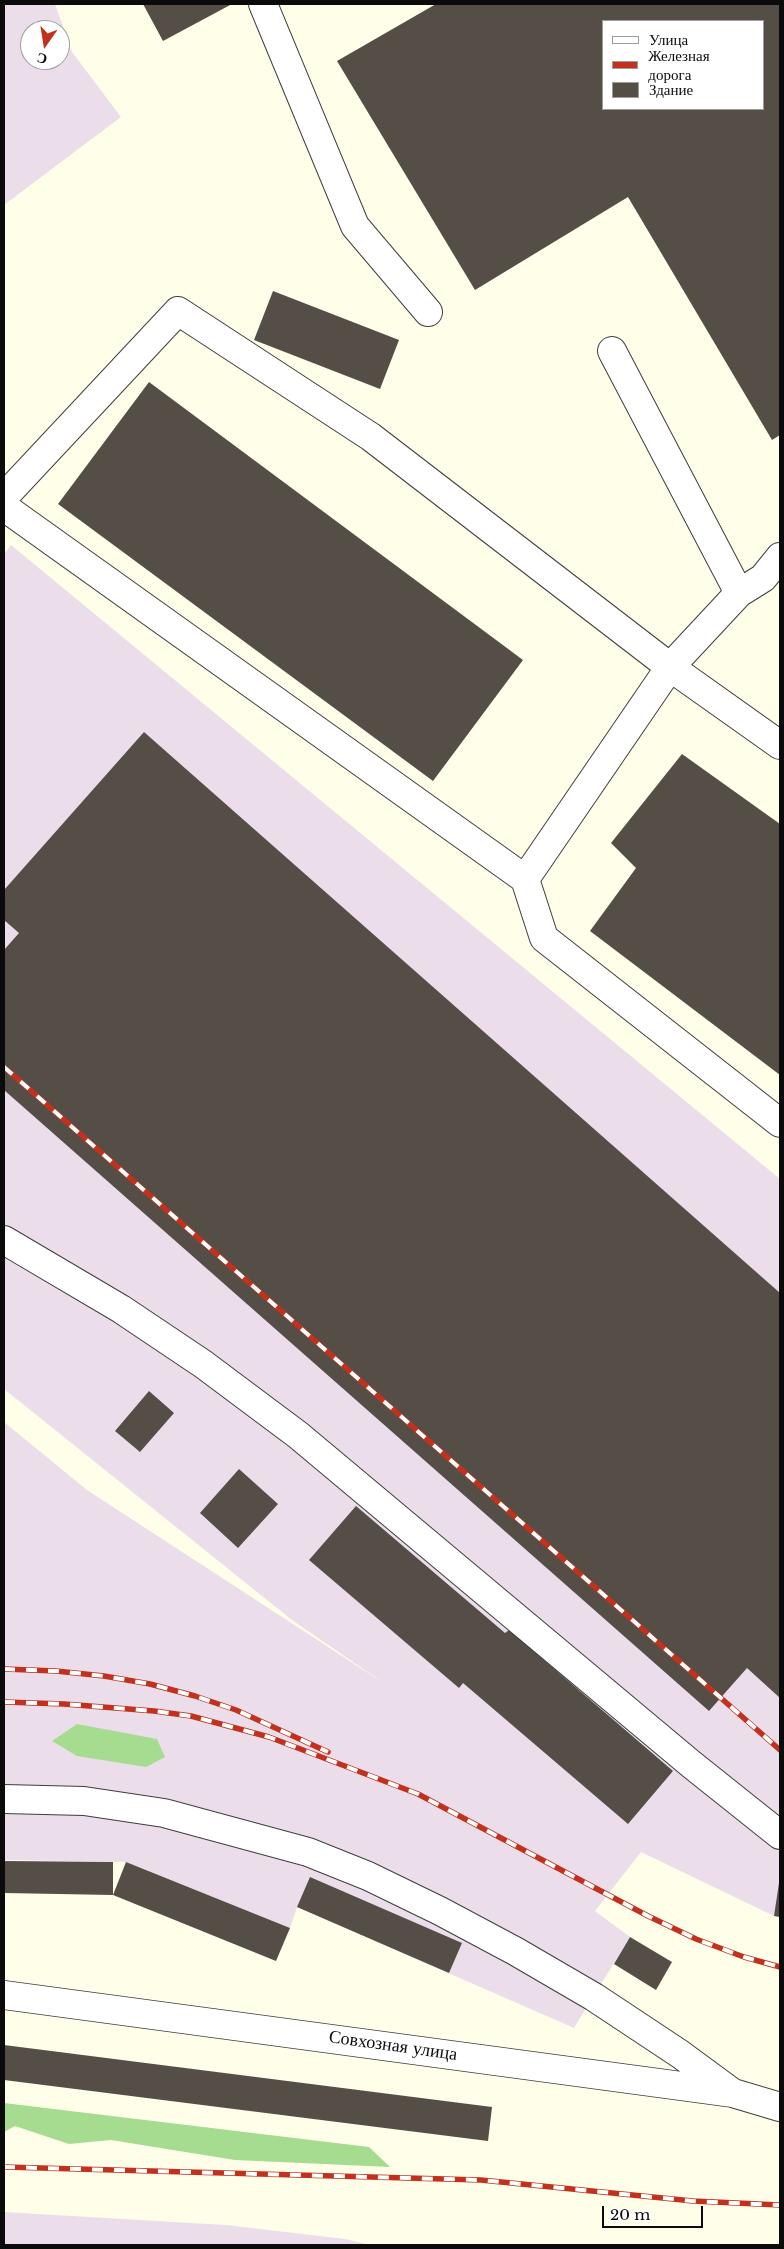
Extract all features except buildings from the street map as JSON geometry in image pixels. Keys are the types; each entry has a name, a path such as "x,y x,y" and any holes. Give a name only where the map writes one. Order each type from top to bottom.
{"street":[{"path":"263,4 355,226 428,312"},
{"path":"4,497 178,312 371,437 670,667 780,745"},
{"path":"612,351 739,594"},
{"path":"4,507 525,878 544,938 780,1123"},
{"path":"525,878 670,667 739,594 772,584 780,557"},
{"path":"4,1240 121,1309 203,1364 298,1435 691,1764 780,1835"},
{"path":"4,1799 84,1800 164,1812 308,1852 334,1862 440,1911 515,1951 594,1997 680,2054 732,2093"},
{"name":"Совхозная улица","path":"4,1995 732,2093 780,2107"}],"shaded area":[{"path":"4,4 55,4 61,20 20,20 20,70 70,70 70,46 72,52 121,117 4,205"},
{"path":"11,545 780,1179 780,1917 774,1916 641,1852 595,1911 630,1937 574,2028 297,1907 290,1928 126,1862 4,1860 4,1422 87,1490 385,1684 292,1620 4,1389 4,554"},
{"path":"4,2212 226,2225 345,2239 371,2245 4,2245"}],"green space":[{"path":"77,1724 157,1739 165,1757 146,1767 77,1756 52,1741"},
{"path":"4,2103 369,2147 390,2167 235,2160 111,2140 69,2144 15,2126 4,2132"}],"railway":[{"path":"4,1067 780,1750"},
{"path":"4,1669 56,1671 104,1676 150,1684 195,1696 236,1710 328,1752"},
{"path":"4,1702 64,1704 154,1711 191,1716 269,1737 418,1794 648,1916 696,1939 744,1957 780,1967"},
{"path":"4,2167 481,2180 693,2201 780,2205"}]}
